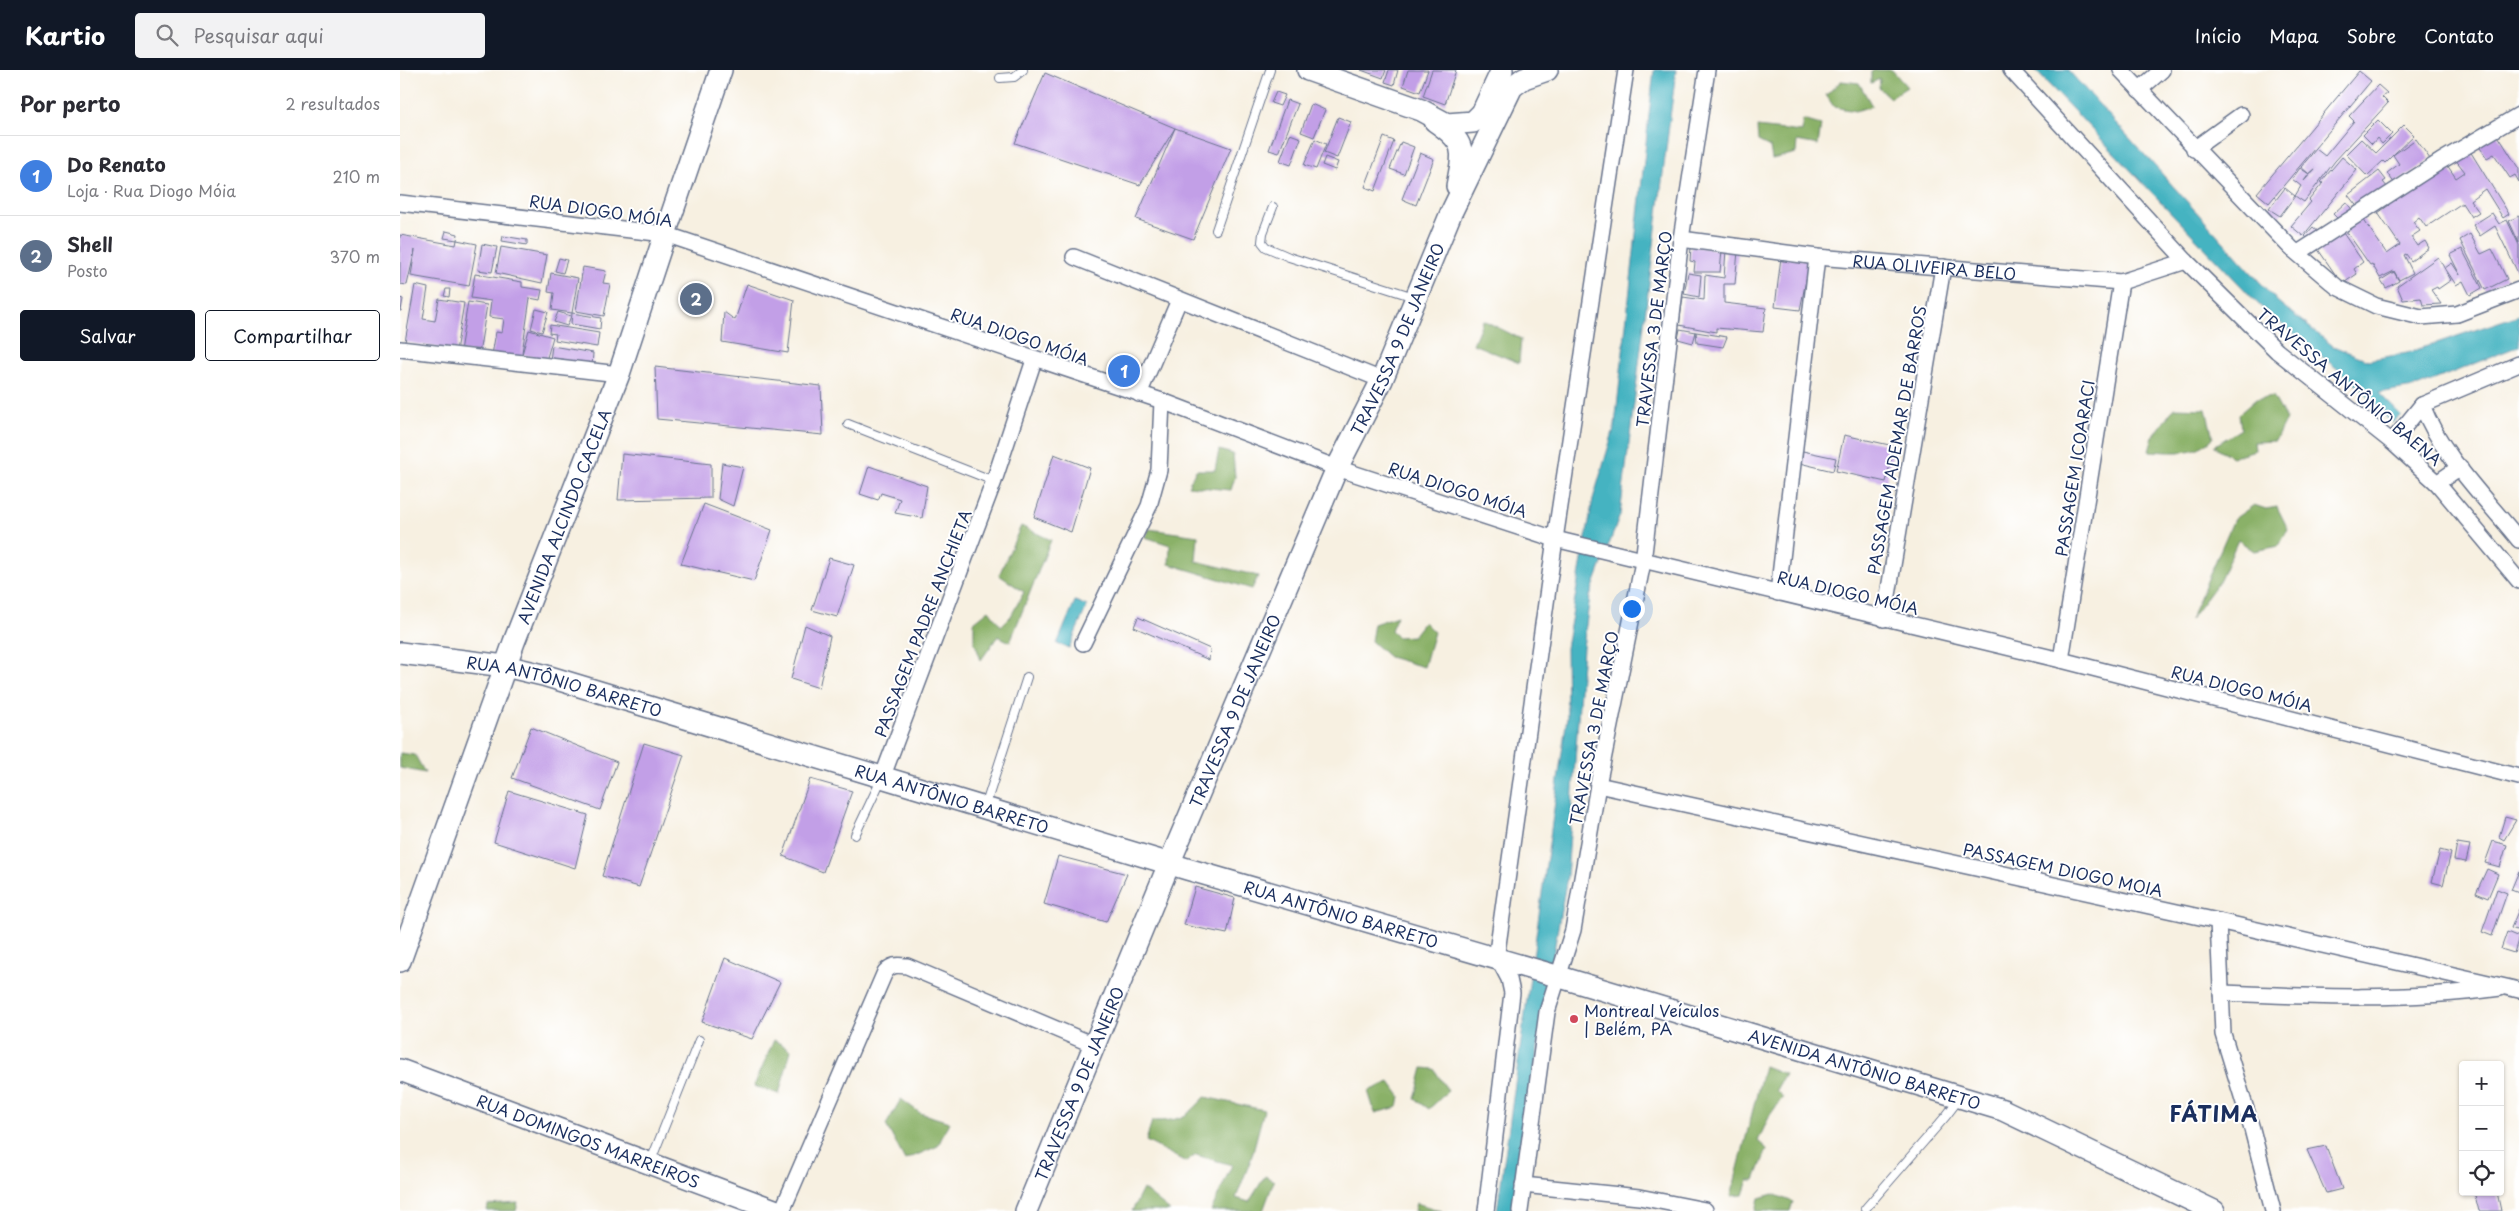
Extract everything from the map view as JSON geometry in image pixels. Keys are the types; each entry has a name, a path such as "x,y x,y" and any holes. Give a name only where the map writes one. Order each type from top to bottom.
{"main road":[{"name":"AVENIDA ALCINDO CACELA","path":"400,962 505,666 619,374 721,70"},
{"path":"1308,70 1421,110 1447,124 1473,122 1482,113 1502,70"},
{"path":"1451,213 1512,87 1524,78 1547,70"},
{"path":"1421,110 1452,132 1459,140 1462,150 1451,213"},
{"name":"TRAVESSA 9 DE JANEIRO","path":"1026,1211 1169,864 1337,468 1382,380 1451,213"},
{"name":"RUA ANTÔNIO BARRETO","path":"400,653 505,666 542,675 1169,864 1499,960"},
{"name":"AVENIDA ANTÔNIO BARRETO","path":"1499,960 2003,1110 2209,1210"},
{"name":"RUA DOMINGOS MARREIROS","path":"400,1070 777,1211"}],"street":[{"path":"1486,1211 1512,993 1509,979 1499,960 1626,70"},
{"name":"TRAVESSA 3 DE MARÇO","path":"1520,1211 1548,1012 1556,976 1573,930 1598,785 1643,562 1681,240 1707,70"},
{"name":"TRAVESSA ANTÔNIO BAENA","path":"2011,70 2186,261 2277,352 2392,442 2437,483 2519,581"},
{"path":"2121,70 2194,148 2298,253 2337,287 2376,306 2421,317 2457,314 2519,290"},
{"path":"2139,90 2162,70"},
{"path":"2194,148 2241,115"},
{"path":"2298,253 2441,161 2519,115"},
{"name":"RUA DIOGO MÓIA","path":"400,203 665,234 1034,360 1162,401 1337,468 1559,540 1643,562 2061,660 2519,777"},
{"name":"RUA OLIVEIRA BELO","path":"1681,240 1817,257 2121,282 2186,261"},
{"path":"1074,257 1382,380"},
{"path":"1778,594 1817,257"},
{"name":"PASSAGEM ADEMAR DE BARROS","path":"1884,619 1943,267"},
{"name":"PASSAGEM ICOARACI","path":"2061,660 2121,282"},
{"path":"1139,394 1179,300"},
{"path":"400,349 619,374"},
{"name":"PASSAGEM PADRE ANCHIETA","path":"882,778 994,481 1034,360"},
{"path":"2392,442 2422,405 2519,364"},
{"path":"1083,643 1149,506 1159,470 1162,401"},
{"name":"TRAVESSA ANTÔNIO BAENA","path":"2422,405 2435,434 2519,540"},
{"path":"2437,483 2460,467"},
{"name":"PASSAGEM DIOGO MOIA","path":"1598,785 2514,988"},
{"path":"2218,921 2223,1034 2252,1129 2273,1211"},
{"path":"782,1211 890,966 895,964 907,966 1094,1045"},
{"path":"2221,993 2392,998 2450,995 2514,988"},
{"path":"1524,1185 1639,1197 1705,1210"}],"lane":[{"path":"1000,78 1014,77 1023,70"},
{"path":"1216,230 1270,70"},
{"path":"1273,207 1263,233 1262,242 1266,247 1289,258 1416,297"},
{"path":"848,424 994,481"},
{"path":"984,808 1027,678"},
{"path":"855,834 882,778"},
{"path":"650,1164 700,1040"},
{"path":"1865,1209 1946,1116 1960,1097"}],"green space":[{"path":"1875,70 1892,70 1907,87 1890,98 1879,88 1880,79 1871,83 1871,72"},
{"path":"1841,81 1859,83 1872,106 1855,111 1834,107 1826,95"},
{"path":"1803,120 1821,125 1818,145 1797,141 1796,153 1772,159 1770,147 1758,141 1757,127 1802,132"},
{"path":"1483,320 1521,339 1519,363 1473,344"},
{"path":"2273,396 2286,419 2275,441 2254,442 2255,450 2232,457 2214,446 2241,429 2239,414 2256,399"},
{"path":"2174,408 2206,409 2213,438 2199,448 2183,452 2149,451 2153,437"},
{"path":"1219,450 1233,454 1235,477 1231,490 1188,486 1196,470 1215,470"},
{"path":"2254,505 2266,509 2277,507 2288,529 2279,546 2254,551 2238,540 2220,580 2190,620 2234,519"},
{"path":"1021,526 1051,540 1010,642 998,636 981,660 974,641 974,622 989,610 1001,626 1011,616 1024,592 999,575"},
{"path":"1149,529 1198,536 1196,561 1258,576 1252,589 1169,564 1170,545 1145,537"},
{"path":"1397,616 1391,630 1397,637 1413,636 1424,622 1434,632 1424,667 1389,657 1371,641 1374,624"},
{"path":"400,753 415,755 425,773 400,768"},
{"path":"774,1040 791,1050 779,1094 754,1086"},
{"path":"1764,1066 1785,1074 1776,1090 1783,1097 1770,1115 1758,1141 1767,1149 1755,1180 1748,1180 1743,1195 1731,1196"},
{"path":"1423,1068 1434,1069 1448,1091 1429,1109 1415,1099"},
{"path":"1390,1082 1400,1096 1398,1107 1375,1113 1368,1091"},
{"path":"1205,1097 1264,1110 1251,1159 1236,1198 1249,1202 1265,1176 1274,1181 1263,1211 1211,1211 1232,1165 1196,1155 1186,1162 1146,1141 1152,1121 1182,1117 1193,1110"},
{"path":"901,1099 920,1113 949,1122 938,1146 905,1160 886,1125"},
{"path":"1143,1189 1170,1211 1132,1211"},
{"path":"1773,1194 1793,1202 1790,1211 1756,1211 1759,1198"},
{"path":"518,1203 516,1211 487,1211 488,1205"},
{"path":"1416,1203 1442,1211 1414,1211"}],"water":[{"path":"1654,70 1676,70 1620,515 1590,596 1583,647 1567,877 1545,1001 1513,1211 1497,1211 1567,717 1566,648 1593,499 1615,425"},
{"path":"2035,70 2068,70 2278,302 2333,346 2368,360 2407,353 2519,315 2519,346 2419,386 2379,393 2401,415 2392,423 2356,384 2263,309"},
{"path":"1075,601 1087,606 1069,648 1057,644"}],"building":[{"path":"1361,70 1386,70 1383,78"},
{"path":"1389,70 1398,70 1394,85 1385,82"},
{"path":"1408,70 1428,70 1420,92 1403,86"},
{"path":"1432,70 1456,70 1445,104 1423,96"},
{"path":"2359,71 2371,81 2269,203 2257,193"},
{"path":"1045,73 1175,128 1140,185 1015,143"},
{"path":"2378,85 2387,93 2382,97 2388,103 2335,161 2304,202 2295,196 2301,186 2292,179 2300,168 2309,174 2301,167 2316,149 2325,156 2354,121 2349,116"},
{"path":"1276,92 1285,95 1280,106 1271,103"},
{"path":"1287,100 1298,104 1279,153 1269,150"},
{"path":"1311,104 1325,110 1314,137 1301,132"},
{"path":"1338,117 1351,122 1337,158 1324,153"},
{"path":"2378,120 2392,134 2382,144 2377,138 2372,144 2363,135"},
{"path":"2404,125 2414,135 2385,163 2383,161 2367,176 2346,154 2361,139 2376,153"},
{"path":"1175,128 1231,148 1193,239 1136,219"},
{"path":"1290,134 1301,138 1291,165 1280,161"},
{"path":"2497,134 2519,169 2519,182 2515,175 2510,178 2494,154 2487,158 2478,145"},
{"path":"1384,137 1394,141 1375,191 1365,187"},
{"path":"1315,139 1326,144 1316,169 1304,165"},
{"path":"2416,139 2430,159 2395,184 2387,173 2399,164 2393,155"},
{"path":"1401,142 1414,147 1404,174 1390,169"},
{"path":"2470,151 2509,214 2503,218 2485,189 2470,200 2479,212 2471,217 2462,203 2426,227 2419,217 2413,222 2420,231 2411,237 2417,246 2425,241 2429,248 2411,261 2406,254 2404,255 2413,273 2399,280 2394,271 2380,278 2372,264 2370,265 2344,228 2361,216 2387,254 2400,245 2378,213 2389,205 2385,200 2447,165 2456,178 2465,172 2455,159"},
{"path":"1420,153 1434,159 1416,205 1402,199"},
{"path":"1325,157 1338,162 1335,170 1322,165"},
{"path":"2342,157 2357,170 2303,236 2291,226 2311,202 2309,200 2323,183 2321,182"},
{"path":"2379,171 2386,180 2383,182 2388,188 2359,209 2348,195"},
{"path":"2285,188 2295,196 2280,216 2269,209"},
{"path":"2346,202 2354,212 2342,223 2333,214"},
{"path":"2492,213 2499,224 2507,220 2519,245 2519,275 2495,226 2480,236 2473,225"},
{"path":"2519,216 2519,243 2509,221"},
{"path":"2313,227 2321,234 2312,243 2305,236"},
{"path":"2341,230 2363,262 2354,269 2357,274 2342,284 2317,248"},
{"path":"446,231 458,234 457,240 444,238"},
{"path":"2470,234 2481,254 2492,249 2507,279 2485,290 2460,240"},
{"path":"400,235 456,245 457,240 477,244 469,286 411,276 415,250 407,285 400,284"},
{"path":"503,236 527,240 527,245 502,241"},
{"path":"482,244 497,247 492,272 478,270"},
{"path":"1691,246 1722,250 1720,272 1694,272 1695,262 1690,261"},
{"path":"501,247 547,255 542,283 496,273"},
{"path":"2462,249 2482,288 2470,295 2463,281 2456,285 2445,268 2452,263 2460,275 2450,255"},
{"path":"1726,250 1738,251 1735,284 1724,284 1724,303 1766,308 1763,332 1716,328 1716,332 1679,325 1683,297 1704,300 1705,275 1724,278"},
{"path":"1781,257 1810,260 1800,310 1775,307"},
{"path":"2438,257 2451,280 2438,289 2437,287 2431,290 2441,304 2423,305 2421,298 2403,300 2397,286"},
{"path":"559,258 567,260 563,273 555,271"},
{"path":"583,267 606,271 603,283 610,284 604,316 576,311"},
{"path":"2394,272 2399,281 2386,288 2381,280"},
{"path":"551,273 578,278 572,313 552,310 554,293 548,292"},
{"path":"1688,273 1701,275 1699,297 1684,294"},
{"path":"475,274 522,282 522,287 542,290 540,300 530,298 521,360 492,355 496,332 502,333 504,319 489,317 491,301 471,298"},
{"path":"747,284 794,300 788,353 722,342 724,312 735,320"},
{"path":"415,285 428,288 423,319 435,321 439,299 464,303 456,351 405,342"},
{"path":"446,289 450,289 449,297 444,296"},
{"path":"400,298 403,299 401,311 400,311"},
{"path":"468,302 487,305 479,354 460,351"},
{"path":"536,309 548,312 542,332 531,329"},
{"path":"558,312 571,316 567,326 554,322"},
{"path":"572,313 601,318 600,329 571,324"},
{"path":"550,325 599,333 597,347 555,340 556,334 549,333"},
{"path":"1680,329 1696,332 1693,343 1678,339"},
{"path":"529,330 553,337 546,361 522,354"},
{"path":"1696,332 1727,337 1723,347 1697,343"},
{"path":"552,346 593,353 592,367 550,360"},
{"path":"655,367 821,386 823,435 657,419"},
{"path":"1844,435 1894,446 1886,482 1836,471"},
{"path":"1798,450 1836,458 1833,471 1795,462"},
{"path":"622,454 711,464 711,498 618,500"},
{"path":"1054,454 1090,468 1071,532 1034,517"},
{"path":"722,463 743,467 733,506 718,499"},
{"path":"869,466 927,486 922,518 895,513 900,499 881,493 878,500 860,494"},
{"path":"704,504 772,530 754,581 681,564"},
{"path":"829,558 854,565 837,617 812,610"},
{"path":"1138,617 1210,649 1209,660 1134,627"},
{"path":"805,625 830,636 819,688 791,679"},
{"path":"531,727 617,762 600,810 512,778"},
{"path":"644,743 684,755 639,887 602,876"},
{"path":"810,779 852,791 823,872 783,856"},
{"path":"509,791 588,815 575,868 494,842"},
{"path":"2505,817 2516,820 2504,840 2499,837"},
{"path":"2493,841 2507,845 2500,867 2485,863"},
{"path":"2457,843 2470,845 2466,862 2454,860"},
{"path":"2440,850 2451,853 2443,885 2432,882"},
{"path":"1058,856 1127,874 1106,922 1044,904"},
{"path":"2487,869 2498,874 2488,898 2476,893"},
{"path":"2519,871 2519,893 2511,890"},
{"path":"1195,887 1235,898 1227,934 1184,925"},
{"path":"2497,889 2507,893 2492,936 2482,932"},
{"path":"2519,909 2519,931 2511,928"},
{"path":"2507,932 2519,937 2514,953 2501,949"},
{"path":"725,958 780,982 752,1039 702,1022"},
{"path":"2326,1146 2342,1189 2326,1193 2307,1150"},
{"path":"2475,1196 2498,1196 2501,1211 2479,1211"}],"place":[{"name":"Shell","path":"696,299"},
{"name":"Do Renato","path":"1124,371"},
{"name":"Montreal Veículos | Belém, PA","path":"1574,1019"}],"district":[{"name":"FÁTIMA","path":"2214,1113"}]}
